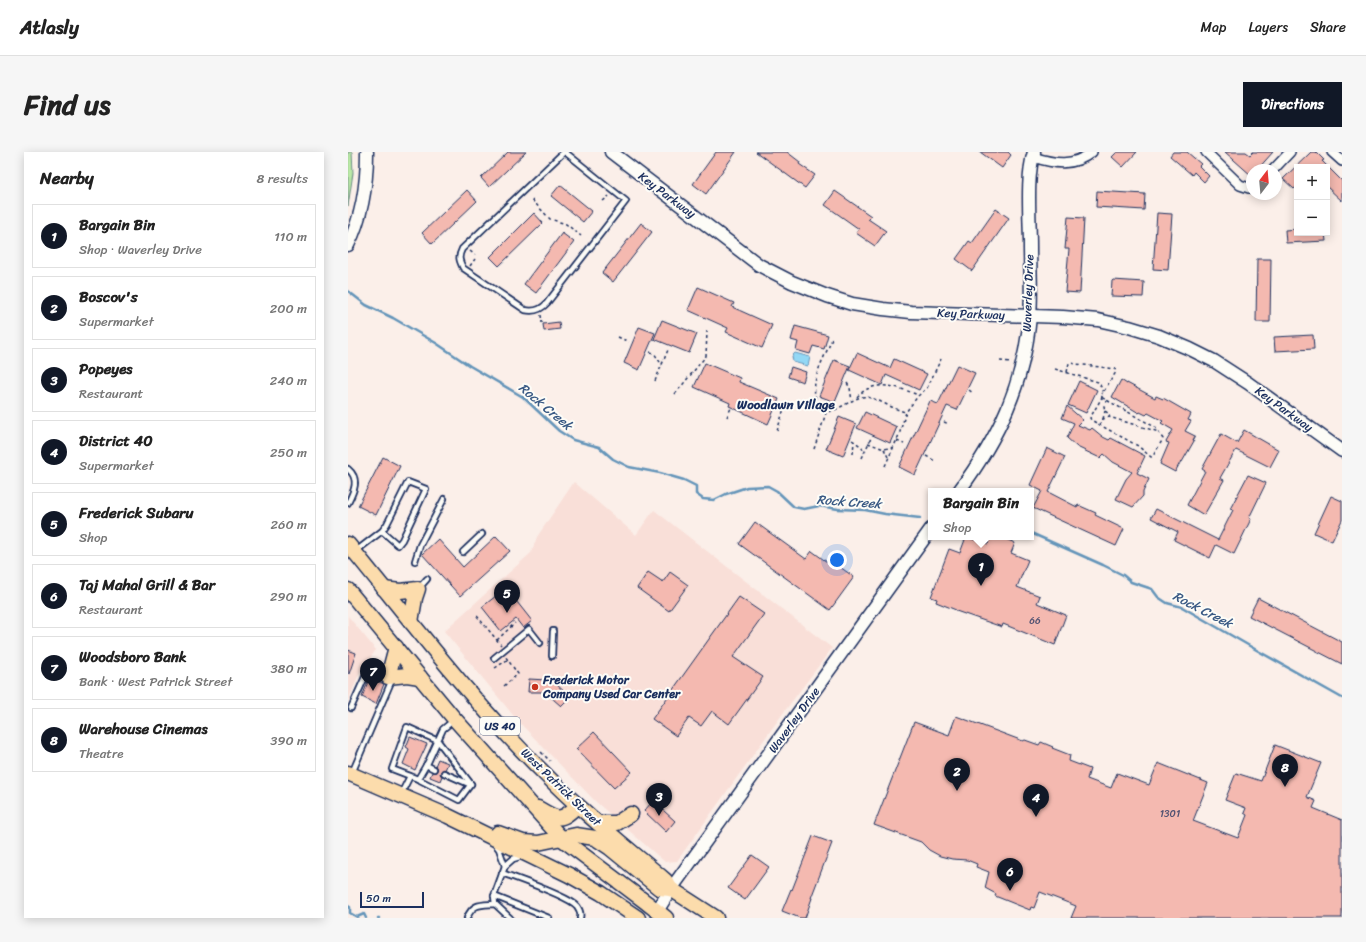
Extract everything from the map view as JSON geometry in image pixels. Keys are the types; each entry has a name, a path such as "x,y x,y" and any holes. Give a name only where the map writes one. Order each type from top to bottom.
{"main road":[{"name":"West Patrick Street","path":"351,548 476,700 543,773 577,806 665,880 671,889 716,918"},
{"path":"384,589 400,591 418,589 411,622"},
{"name":"US 40","path":"351,595 527,802 562,838 648,902 662,915"},
{"path":"396,647 388,677 407,675 420,677"},
{"path":"350,774 448,816 523,842 538,843 576,835 595,838 610,848 659,888 671,889"},
{"path":"527,802 552,817 566,816 577,806"},
{"path":"598,823 617,823 631,814 624,830 626,848"},
{"path":"448,816 569,874 638,918"}],"street":[{"path":"348,245 352,238 365,186 367,152"},
{"name":"Key Parkway","path":"611,152 759,265 792,282 852,304 897,311 1030,315 1098,320 1159,336 1214,361 1248,383 1342,451"},
{"path":"1033,154 1048,162 1073,162 1085,158 1092,152"},
{"path":"1206,152 1240,185 1246,187"},
{"path":"1279,164 1290,152"},
{"path":"1332,152 1342,161"},
{"name":"Waverley Drive","path":"961,488 988,450 1004,419 1019,374 1030,315 1030,184 1033,154"},
{"name":"Waverley Drive","path":"662,915 671,889 928,533"}],"lane":[{"path":"565,152 626,201 543,307 529,311 525,310 463,268 459,261 459,255 462,249 565,152"},
{"path":"348,469 354,476 355,481 354,488 348,502"},
{"path":"351,548 382,531 408,482 426,490 398,546 382,531"},
{"path":"415,561 420,545 444,499"},
{"path":"463,552 482,534"},
{"path":"418,589 428,579"},
{"path":"494,658 529,629 540,643"},
{"path":"552,656 553,631"},
{"path":"350,774 367,739 391,682 388,677 370,675 365,677 351,708"},
{"path":"418,779 443,729 456,719"},
{"path":"407,727 438,741 471,784 459,800 418,779 392,769 407,727"},
{"path":"426,765 434,769"},
{"path":"444,773 471,784"},
{"path":"400,796 410,776"},
{"path":"479,832 499,849 505,866"},
{"path":"510,918 495,904 494,896 505,866 513,859 527,855"},
{"path":"502,873 563,897 576,905 580,910 580,918"},
{"path":"494,896 549,918"},
{"path":"467,918 469,912 476,906 495,904"}],"path":[{"path":"603,201 609,196"},
{"path":"532,200 550,219 566,224 581,236"},
{"path":"468,249 475,255"},
{"path":"470,266 475,259"},
{"path":"541,315 542,323"},
{"path":"675,394 706,356 707,331"},
{"path":"618,337 629,342"},
{"path":"826,412 822,411 816,402 814,384 819,368 832,339"},
{"path":"655,381 668,350"},
{"path":"650,352 654,353 662,365"},
{"path":"884,466 897,441 906,412 918,396 927,388 941,359"},
{"path":"1000,361 1014,362"},
{"path":"1067,372 1069,363 1115,369 1116,372 1102,394 1090,418 1099,425 1138,446 1151,457 1153,456 1162,439 1155,427 1101,397"},
{"path":"1055,369 1096,381 1101,385 1102,394"},
{"path":"847,383 850,388 852,401"},
{"path":"856,399 867,389 877,386 894,386 918,396"},
{"path":"969,390 973,393"},
{"path":"814,449 826,412 856,399 868,397 897,411 906,412"},
{"path":"1099,425 1103,419 1105,411 1104,406 1107,400"},
{"path":"777,431 783,412 782,408 779,406"},
{"path":"727,417 731,408"},
{"path":"1105,411 1109,414 1109,417"},
{"path":"1103,419 1109,417 1159,432"},
{"path":"944,422 949,424"},
{"path":"862,458 870,438"},
{"path":"853,454 853,440 862,447 864,453"},
{"path":"897,441 904,444"},
{"path":"868,443 884,449 894,447"},
{"path":"884,449 888,457"},
{"path":"926,456 935,460"},
{"path":"497,640 515,623"},
{"path":"495,668 507,660"},
{"path":"542,752 550,761"}],"shaded area":[{"path":"574,482 636,535 654,510 832,648 781,716 677,861 665,862 596,802 517,720 444,631 531,553 537,537"},
{"path":"348,616 376,650 360,672 348,701"}],"green space":[{"path":"348,152 352,152 353,173 348,206"}],"water":[{"path":"795,353 810,357 808,366 793,362 792,356"}],"building":[{"path":"508,152 526,152 489,187 481,178"},
{"path":"716,152 736,152 706,194 693,184"},
{"path":"756,152 787,152 800,162 799,164 815,175 805,188"},
{"path":"980,152 1008,152 1011,155 1002,168"},
{"path":"1117,152 1137,152 1123,167 1112,157"},
{"path":"1173,152 1187,152 1201,164 1199,166 1209,176 1204,182 1194,172 1192,175 1170,156"},
{"path":"1225,152 1246,152 1250,155 1253,152 1273,152 1262,164 1246,164 1246,171"},
{"path":"1311,152 1316,152 1324,160 1322,161 1325,164 1299,164"},
{"path":"1294,168 1294,189 1283,179"},
{"path":"1330,169 1342,181 1342,201 1330,190"},
{"path":"560,185 592,211 583,222 551,196"},
{"path":"467,190 477,201 432,244 422,233"},
{"path":"835,191 871,216 868,219 886,231 875,246 856,233 859,229 825,205"},
{"path":"1097,191 1145,194 1144,210 1096,207"},
{"path":"996,209 1009,218 972,271 956,259 969,241 972,243"},
{"path":"534,213 543,223 499,266 490,257"},
{"path":"1157,213 1172,214 1168,270 1153,269"},
{"path":"1068,217 1084,218 1080,293 1065,292 1069,249 1065,249"},
{"path":"641,223 652,232 613,282 602,273"},
{"path":"1294,229 1294,236 1325,236 1326,241 1286,243 1285,230"},
{"path":"562,233 574,242 536,293 524,284"},
{"path":"1257,259 1271,259 1270,322 1256,322"},
{"path":"1113,280 1144,282 1143,297 1111,296"},
{"path":"698,287 734,303 732,307 772,325 762,348 726,332 728,328 688,310"},
{"path":"662,320 697,334 689,353 654,339"},
{"path":"559,322 560,329 544,331 543,324"},
{"path":"795,326 828,335 824,349 813,346 810,354 796,350 798,342 791,340"},
{"path":"639,327 655,333 639,370 624,363"},
{"path":"1313,335 1314,349 1275,351 1274,337"},
{"path":"857,353 890,368 894,359 927,374 919,390 886,375 882,385 849,370"},
{"path":"834,360 850,366 835,402 819,396"},
{"path":"705,363 740,378 739,382 779,399 768,424 729,406 730,403 694,387"},
{"path":"957,365 975,373 957,410 947,406 915,475 899,467 930,401 938,404"},
{"path":"791,367 806,372 803,382 788,377"},
{"path":"1121,380 1155,398 1156,396 1163,398 1191,414 1188,420 1191,421 1185,431 1195,436 1194,441 1175,472 1160,464 1169,443 1166,442 1173,430 1161,423 1163,421 1148,413 1146,415 1140,412 1139,413 1112,397"},
{"path":"1079,381 1097,390 1086,413 1068,405"},
{"path":"1067,406 1083,420 1078,425 1090,430 1092,428 1103,437 1109,440 1111,438 1145,456 1137,473 1149,479 1143,492 1143,496 1133,507 1116,499 1126,479 1132,472 1113,462 1104,454 1100,458 1077,447 1067,438 1074,423 1062,418"},
{"path":"865,412 897,427 890,443 857,428"},
{"path":"839,417 856,424 843,456 826,449"},
{"path":"1244,430 1279,450 1270,467 1236,450 1220,478 1224,480 1204,515 1187,505 1205,471 1202,469 1221,434 1237,443"},
{"path":"1047,448 1065,457 1048,492 1077,507 1078,505 1096,513 1095,515 1124,529 1116,546 1034,508 1042,491 1030,485"},
{"path":"383,457 400,466 376,515 358,506"},
{"path":"1248,475 1266,483 1234,554 1216,545 1210,558 1174,540 1178,532 1151,518 1156,509 1218,540 1233,510 1230,509"},
{"path":"1331,496 1342,501 1342,520 1332,541 1314,533"},
{"path":"755,522 806,559 812,551 831,565 833,562 854,577 830,610 739,544"},
{"path":"496,536 510,551 460,596 422,554 438,539 463,567"},
{"path":"965,540 975,540 988,544 989,540 1008,540 1015,543 1011,553 1028,560 1017,587 1040,596 1037,603 1066,615 1055,645 1003,624 1002,627 956,611 936,602 937,599 931,597 949,549 960,553"},
{"path":"648,572 663,582 670,572 688,585 669,611 637,588"},
{"path":"506,588 532,621 523,628 516,619 501,631 482,607"},
{"path":"739,597 764,614 733,657 763,677 729,724 712,711 701,726 689,718 676,736 652,719"},
{"path":"1258,598 1342,642 1342,664 1249,616"},
{"path":"348,650 356,653 349,674 348,673"},
{"path":"369,679 373,679 384,684 376,704 362,697"},
{"path":"529,679 554,682 570,697 561,706 545,692 528,692"},
{"path":"956,716 1023,741 1025,740 1039,745 1041,742 1053,747 1052,748 1070,755 1069,761 1090,769 1087,779 1111,788 1117,773 1149,785 1158,763 1208,783 1193,821 1238,838 1247,815 1244,813 1246,808 1225,800 1236,773 1261,781 1275,745 1321,763 1307,797 1316,801 1313,808 1342,820 1342,918 1071,918 1076,906 1040,892 1034,908 1031,907 1030,910 995,896 996,894 985,888 989,872 976,867 977,864 967,860 952,859 940,856 929,850 921,842 874,825 914,722 949,735"},
{"path":"594,732 632,772 614,788 576,749"},
{"path":"410,737 427,744 415,770 403,764 409,749 406,747"},
{"path":"438,759 448,763 445,770 441,771 440,774 442,776 440,781 430,777 432,772 436,772 437,770 437,767 435,766"},
{"path":"653,801 675,821 666,832 644,811"},
{"path":"813,836 832,843 805,918 800,918 782,911 791,889 792,890"},
{"path":"752,855 769,867 745,900 728,888"}],"waterway":[{"name":"Rock Creek","path":"348,291 366,305 393,318 436,343 470,366 523,397 559,431 573,440 599,447 613,459 629,467 660,473 684,480 696,486 696,494 703,499 714,500 747,487 768,486 777,491 794,507 804,509 819,506 838,509 865,510 920,518"},
{"name":"Rock Creek","path":"1034,534 1103,565 1123,575 1131,582 1152,589 1158,597 1167,603 1182,607 1342,698"},
{"path":"348,906 350,907 350,913 357,917 364,914 366,918"}],"place":[{"name":"Bargain Bin","path":"981,586"},
{"name":"Frederick Subaru","path":"507,613"},
{"name":"Frederick Motor Company Used Car Center","path":"535,687"},
{"name":"Woodsboro Bank","path":"373,691"},
{"name":"Warehouse Cinemas","path":"1285,787"},
{"name":"Boscov's","path":"957,791"},
{"name":"Popeyes","path":"659,816"},
{"name":"District 40","path":"1036,817"},
{"name":"Taj Mahal Grill & Bar","path":"1010,891"}],"district":[{"name":"Woodlawn Village","path":"786,404"}]}
